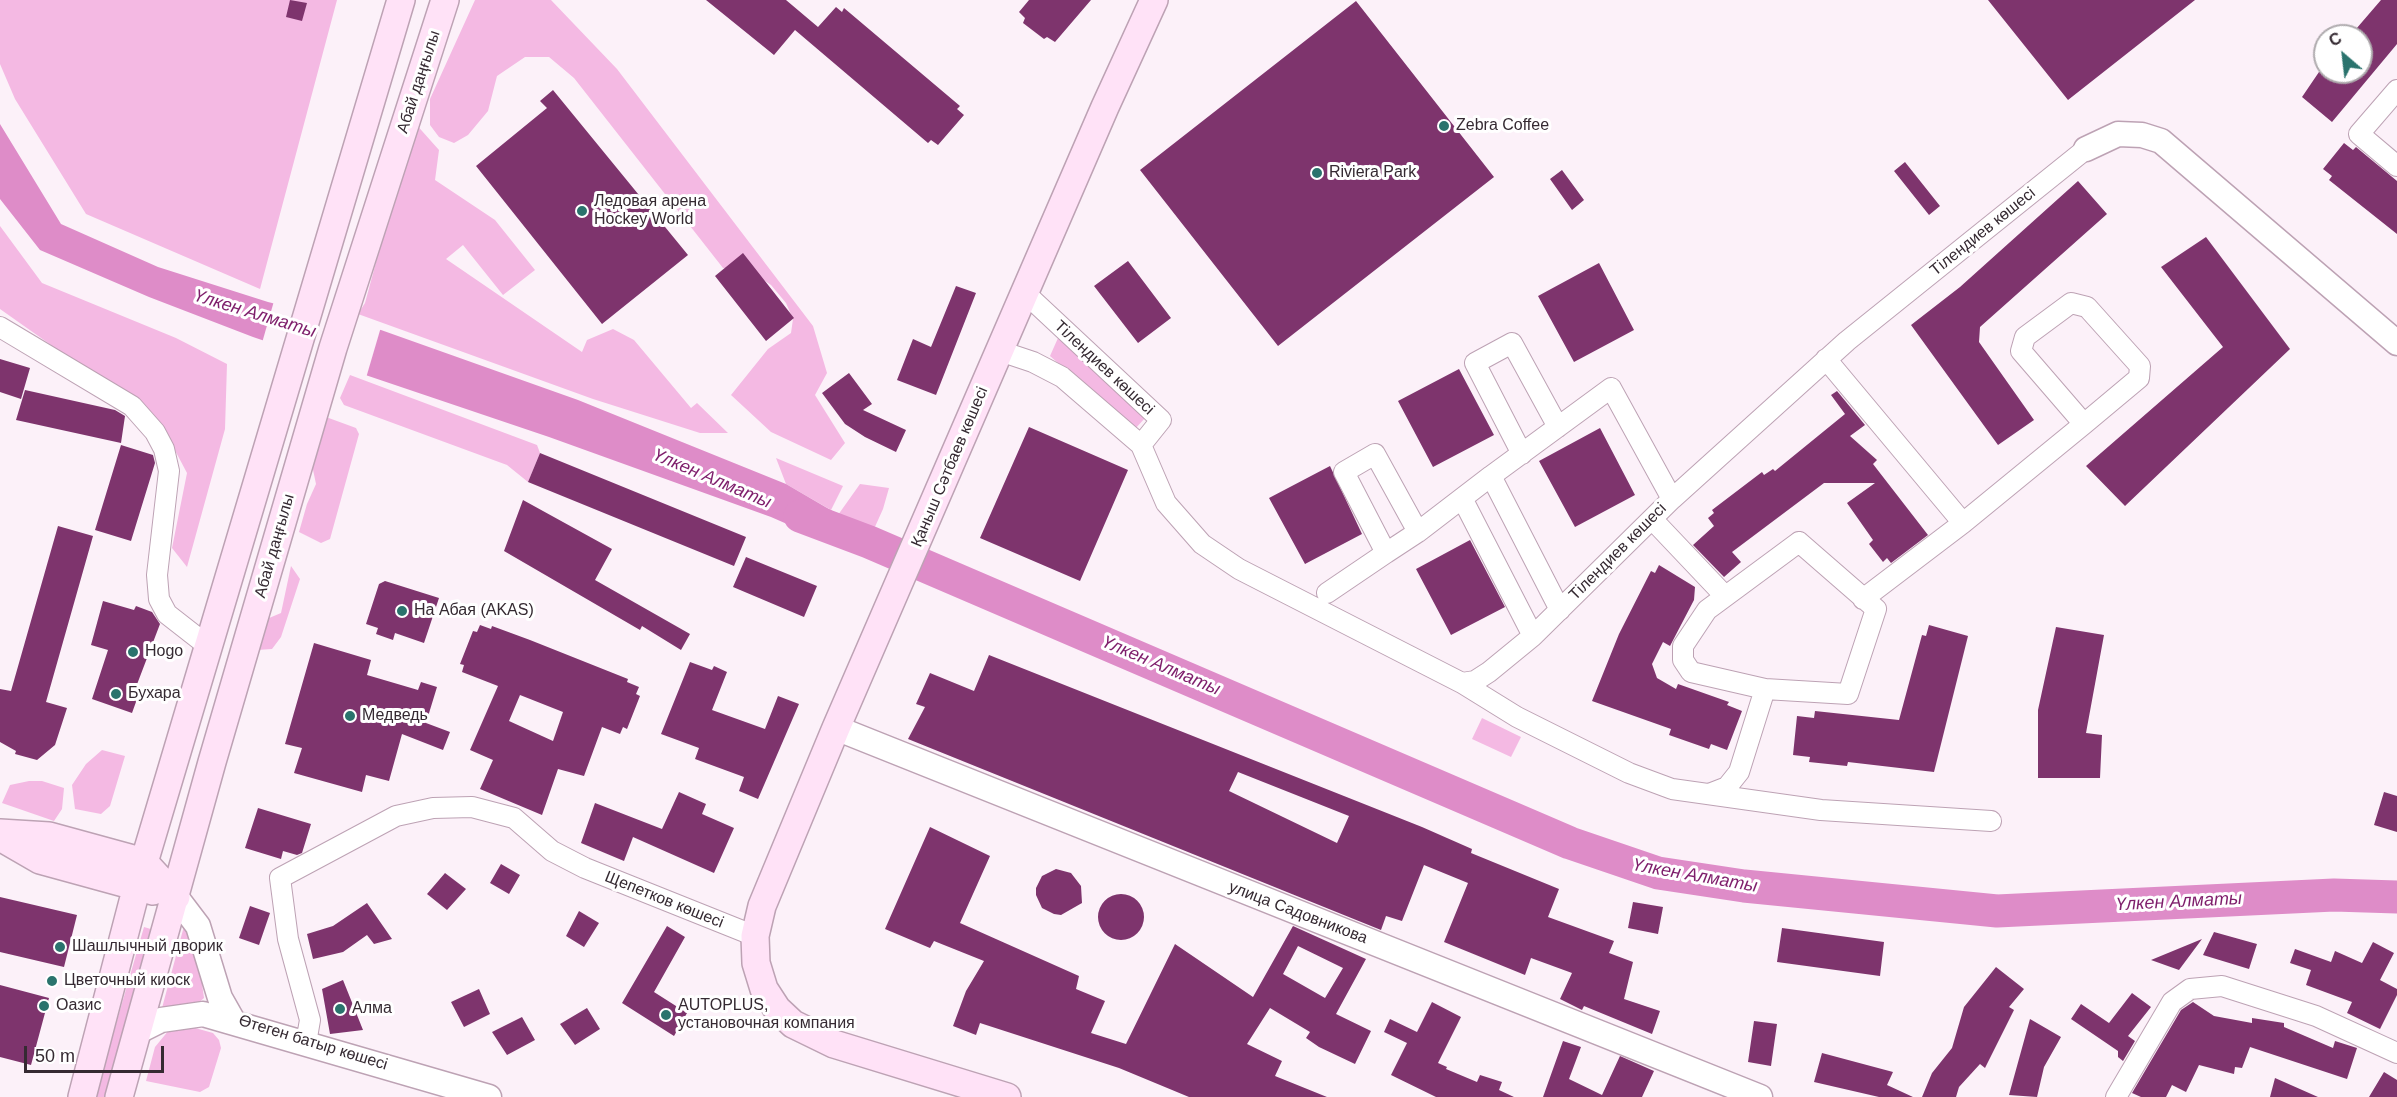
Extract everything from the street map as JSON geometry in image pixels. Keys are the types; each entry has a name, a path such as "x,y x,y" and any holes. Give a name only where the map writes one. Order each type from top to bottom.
{"main road":[{"name":"Абай даңғылы","path":"82,1097 141,874 401,0"},
{"name":"Абай даңғылы","path":"119,1097 212,762 324,379 445,0"},
{"name":"Қаныш Сәтбаев көшесі","path":"755,936 762,906 836,728 1105,107 1154,0"},
{"path":"0,835 40,860 141,874 176,897"},
{"path":"755,936 756,963 764,989 777,1009 793,1024 834,1044 1007,1097"}],"street":[{"path":"2396,92 2359,134 2397,166"},
{"path":"2086,149 2118,134 2142,135 2161,141 2397,343"},
{"name":"Тілендиев көшесі","path":"1000,351 1033,362 1062,377 1141,445 1166,503 1203,544 1239,569 1462,683 1475,681 1533,636 1672,499 1826,359 2086,149"},
{"name":"Тілендиев көшесі","path":"1025,293 1161,420 1141,445"},
{"path":"1863,599 1963,523 2084,424 2139,378 2140,366 2087,307 2071,303 2025,337 2021,351 2084,424"},
{"path":"0,327 132,406 155,432 164,449 169,471 157,575 159,599 167,614 208,646"},
{"path":"1522,454 1475,363 1512,343 1558,427"},
{"path":"1826,359 1963,523"},
{"path":"1327,593 1463,500 1491,476 1611,388 1672,499"},
{"path":"1386,553 1344,472 1375,453 1418,532"},
{"path":"1491,476 1560,610"},
{"path":"1463,500 1533,636"},
{"path":"1652,519 1725,596"},
{"path":"1799,542 1863,599 1876,609 1848,694 1765,689 1691,672 1683,660 1683,646 1707,609 1799,542"},
{"path":"1462,683 1517,717 1629,773 1672,789 1821,810 1992,820"},
{"path":"1709,794 1727,787 1739,772 1765,689"},
{"name":"улица Садовникова","path":"836,728 1760,1097"},
{"name":"Щепетков көшесі","path":"306,1043 310,1020 288,939 280,878 396,816 433,808 472,807 514,818 552,850 585,868 755,936"},
{"name":"Өтеген батыр көшесі","path":"176,897 198,926 220,998 233,1022 489,1097"},
{"path":"2116,1097 2172,1002 2190,989 2222,986 2316,1016 2397,1053"},
{"path":"138,1031 161,1020 203,1014 233,1022"}],"shaded area":[{"path":"0,0 337,0 260,289 86,214 15,99 0,64"},
{"path":"475,0 551,0 617,69 813,326 827,373 815,395 845,443 831,460 771,432 731,395 768,349 791,333 793,319 786,303 771,285 756,275 737,269 723,268 574,78 549,57 525,57 497,76 488,111 468,135 454,143 439,137 430,125 430,99"},
{"path":"414,122 439,150 435,180 495,220 535,270 503,295 463,245 446,259 582,352 587,340 613,329 634,340 691,408 697,403 728,433 700,433 593,399 358,314 365,303"},
{"path":"0,226 42,283 176,338 227,364 225,429 187,567 172,548 187,473 160,422 0,309"},
{"path":"1058,338 1146,417 1134,430 1050,356"},
{"path":"350,375 537,445 540,453 528,482 507,465 344,405 340,398"},
{"path":"326,417 356,428 359,434 330,539 321,543 299,532 307,504 316,484 312,465"},
{"path":"776,458 843,486 831,510 786,484"},
{"path":"860,484 889,488 874,529 838,515"},
{"path":"291,566 300,579 281,637 272,649 257,650 262,621 281,613"},
{"path":"1482,718 1521,737 1511,757 1472,739"},
{"path":"102,750 125,756 110,806 101,814 75,809 72,785 86,764"},
{"path":"42,781 64,788 62,809 54,821 2,803 10,785"},
{"path":"184,926 198,955 204,998 197,1004 162,1008"},
{"path":"144,927 154,930 106,1097 95,1097"},
{"path":"188,1026 213,1033 219,1040 221,1048 209,1087 200,1092 146,1081 155,1047 169,1030"}],"water":[{"path":"0,124 61,224 158,267 268,302 381,330 578,400 786,484 846,519 835,545 771,517 549,437 253,337 149,297 40,250 0,199"}],"pier":[{"path":"274,301 381,327 366,378 262,343"}],"building":[{"path":"290,0 307,3 302,21 286,17"},
{"path":"706,0 786,0 818,27 836,7 842,12 844,8 960,106 957,109 964,115 938,145 931,140 928,143 795,30 774,55"},
{"path":"1029,0 1091,0 1055,42 1047,37 1044,39 1023,23 1025,18 1019,12"},
{"path":"1988,0 2195,0 2068,100"},
{"path":"2381,0 2397,0 2397,44 2373,73 2373,24 2360,24"},
{"name":"Riviera Park","path":"1356,1 1494,177 1278,346 1140,170"},
{"path":"2313,81 2313,84 2364,84 2332,122 2302,97"},
{"name":"Ледовая арена Hockey World","path":"553,90 688,255 602,324 476,166 547,108 540,101"},
{"path":"2344,143 2353,150 2356,147 2397,181 2397,234 2329,180 2332,176 2323,169"},
{"path":"1905,162 1940,206 1929,215 1894,171"},
{"path":"1562,170 1584,200 1572,210 1550,179"},
{"path":"2078,181 2107,214 1980,327 1979,342 2034,420 1998,445 1911,325 1960,287"},
{"path":"2206,237 2290,349 2125,506 2086,466 2223,347 2161,267"},
{"path":"743,253 794,318 766,341 715,276"},
{"path":"1128,261 1171,318 1138,343 1094,286"},
{"path":"1599,263 1634,330 1574,362 1538,296"},
{"path":"956,286 976,293 936,395 897,380 913,339 931,347"},
{"path":"0,359 30,368 21,399 0,392"},
{"path":"1459,369 1494,435 1433,467 1398,401"},
{"path":"849,373 872,404 863,410 906,430 896,452 845,424 822,393"},
{"path":"25,390 115,410 125,416 121,443 16,420"},
{"path":"1837,391 1865,425 1850,436 1877,460 1873,464 1928,535 1891,563 1887,558 1883,562 1869,544 1873,540 1847,503 1875,483 1824,483 1732,552 1741,562 1724,577 1693,545 1714,526 1708,518 1714,513 1712,510 1762,472 1764,475 1773,469 1775,471 1845,414 1831,395"},
{"path":"1029,427 1128,470 1080,581 980,538"},
{"path":"1600,428 1635,495 1575,527 1539,461"},
{"path":"121,445 153,455 155,463 131,541 95,530"},
{"path":"540,453 746,537 734,566 528,482"},
{"path":"1330,466 1362,534 1305,564 1269,498"},
{"path":"523,500 612,549 595,580 690,634 681,650 642,626 640,630 504,551"},
{"path":"58,526 93,536 46,702 67,708 55,745 37,760 15,754 16,751 0,742 0,689 11,691"},
{"path":"1470,540 1505,607 1451,635 1416,569"},
{"path":"746,557 817,586 804,617 733,587"},
{"path":"1659,565 1695,587 1694,600 1670,646 1663,642 1652,664 1657,678 1676,689 1678,684 1729,702 1727,705 1742,711 1727,750 1711,744 1709,749 1669,735 1671,729 1592,701 1619,634 1651,571 1655,573"},
{"name":"На Абая (AKAS)","path":"385,581 439,598 424,643 395,633 393,640 376,634 378,628 366,624 379,584"},
{"path":"103,601 134,610 136,606 152,612 160,624 136,687 141,688 132,713 92,699 108,650 91,645"},
{"path":"480,625 491,629 492,626 628,679 627,682 639,687 636,694 640,696 627,729 623,727 620,734 602,727 584,776 558,769 542,815 480,789 493,760 470,750 498,686 462,672 464,665 460,664 473,631 477,632","holes":["520,695 563,712 553,741 509,721"]},
{"path":"1929,625 1968,636 1934,772 1848,762 1847,766 1809,762 1810,757 1793,755 1797,716 1814,718 1815,711 1899,720 1922,635 1926,636"},
{"path":"2056,627 2104,635 2086,733 2102,735 2100,778 2038,778 2038,710"},
{"name":"Медведь","path":"314,643 371,660 367,675 418,690 421,682 437,687 426,723 450,732 443,750 402,734 389,781 366,775 362,792 294,773 302,748 285,744"},
{"path":"989,655 1422,827 1472,849 1471,853 1559,889 1548,917 1614,941 1609,953 1633,962 1624,999 1660,1011 1652,1034 1584,1006 1582,1010 1560,999 1572,973 1531,958 1525,975 1444,942 1468,883 1424,865 1402,921 1386,916 1381,930 908,739 925,707 916,704 930,673 974,691","holes":["1238,772 1349,816 1337,843 1229,791"]},
{"path":"690,662 712,670 714,666 727,672 712,710 765,729 778,696 799,704 758,799 739,791 744,777 695,759 699,748 661,734"},
{"path":"679,792 706,804 702,814 734,828 714,873 633,837 624,861 581,843 595,803 662,829"},
{"path":"2384,792 2397,796 2397,832 2374,825"},
{"path":"258,808 311,824 302,853 297,855 283,851 281,859 245,848"},
{"path":"930,827 990,856 960,923 1079,976 1076,989 1105,1001 1091,1033 1126,1044 1175,944 1253,997 1293,926 1366,959 1336,1014 1371,1031 1355,1064 1319,1047 1306,1038 1310,1032 1270,1008 1247,1044 1282,1061 1275,1076 1327,1097 1189,1097 1119,1068 980,1023 976,1035 953,1026 966,991 984,961 934,941 930,948 885,929","holes":["1298,946 1343,968 1325,998 1283,974"]},
{"path":"501,864 520,875 509,894 490,883"},
{"path":"1056,869 1071,873 1081,886 1082,903 1061,915 1042,908 1036,895 1036,888 1042,876"},
{"path":"445,873 466,889 447,910 427,894"},
{"path":"1121,894 1137,901 1144,917 1137,933 1121,940 1105,933 1098,917 1105,901"},
{"path":"0,897 77,915 64,967 0,952"},
{"path":"1633,902 1663,907 1658,934 1628,928"},
{"path":"367,903 392,939 374,944 367,935 343,952 313,959 307,934 333,926"},
{"path":"250,906 270,913 259,945 239,938"},
{"path":"579,911 599,923 584,947 566,936"},
{"path":"667,926 685,937 654,992 687,1013 674,1036 622,1003"},
{"path":"1782,928 1884,942 1880,976 1777,962"},
{"path":"2214,932 2257,944 2249,969 2203,955"},
{"path":"2202,939 2179,970 2151,960"},
{"path":"2373,942 2394,953 2380,980 2397,989 2397,995 2380,1029 2347,1013 2352,1002 2306,985 2311,970 2290,963 2295,949 2331,962 2335,951 2362,963"},
{"path":"1996,967 2024,989 2009,1007 2014,1010 1985,1068 1980,1064 1959,1087 1956,1097 1922,1097 1932,1073 1952,1048 1964,1007"},
{"name":"Алма","path":"343,980 363,1030 330,1034 322,989"},
{"path":"0,985 49,998 31,1065 0,1057"},
{"path":"479,989 490,1014 464,1027 451,1002"},
{"path":"2132,993 2151,1007 2128,1036 2135,1041 2123,1061 2118,1057 2118,1051 2071,1019 2081,1004 2109,1023"},
{"path":"1432,1002 1461,1017 1438,1063 1447,1067 1446,1069 1477,1082 1480,1075 1502,1082 1499,1090 1514,1097 1436,1097 1391,1075 1407,1043 1384,1032 1390,1019 1417,1032"},
{"path":"2193,1002 2214,1016 2252,1023 2252,1018 2284,1023 2284,1027 2333,1048 2335,1041 2357,1048 2347,1079 2250,1047 2242,1068 2235,1067 2234,1074 2199,1065 2186,1092 2172,1085 2166,1097 2141,1097 2132,1093 2181,1010"},
{"path":"587,1008 600,1029 575,1045 560,1024"},
{"path":"522,1017 535,1040 507,1055 492,1032"},
{"path":"2030,1019 2061,1037 2044,1067 2037,1097 2009,1095"},
{"path":"1754,1021 1777,1024 1771,1066 1748,1062"},
{"path":"1563,1041 1581,1047 1569,1079 1602,1095 1620,1056 1654,1071 1642,1097 1543,1097"},
{"path":"1822,1053 1893,1072 1887,1085 1913,1097 1879,1097 1814,1082"},
{"path":"2384,1072 2397,1080 2397,1097 2369,1097"},
{"path":"2275,1078 2318,1097 2270,1097"}],"waterway":[{"name":"Үлкен Алматы","path":"800,516 869,542 1570,843 1658,873 1744,886 1997,911 2334,895 2397,897"}],"place":[{"name":"Zebra Coffee","path":"1444,126"},
{"name":"Riviera Park","path":"1317,173"},
{"name":"Ледовая арена Hockey World","path":"582,211"},
{"name":"На Абая (AKAS)","path":"402,611"},
{"name":"Hogo","path":"133,652"},
{"name":"Бухара","path":"116,694"},
{"name":"Медведь","path":"350,716"},
{"name":"Шашлычный дворик","path":"60,947"},
{"name":"Цветочный киоск","path":"52,981"},
{"name":"Оазис","path":"44,1006"},
{"name":"Алма","path":"340,1009"},
{"name":"AUTOPLUS, установочная компания","path":"666,1015"}]}
